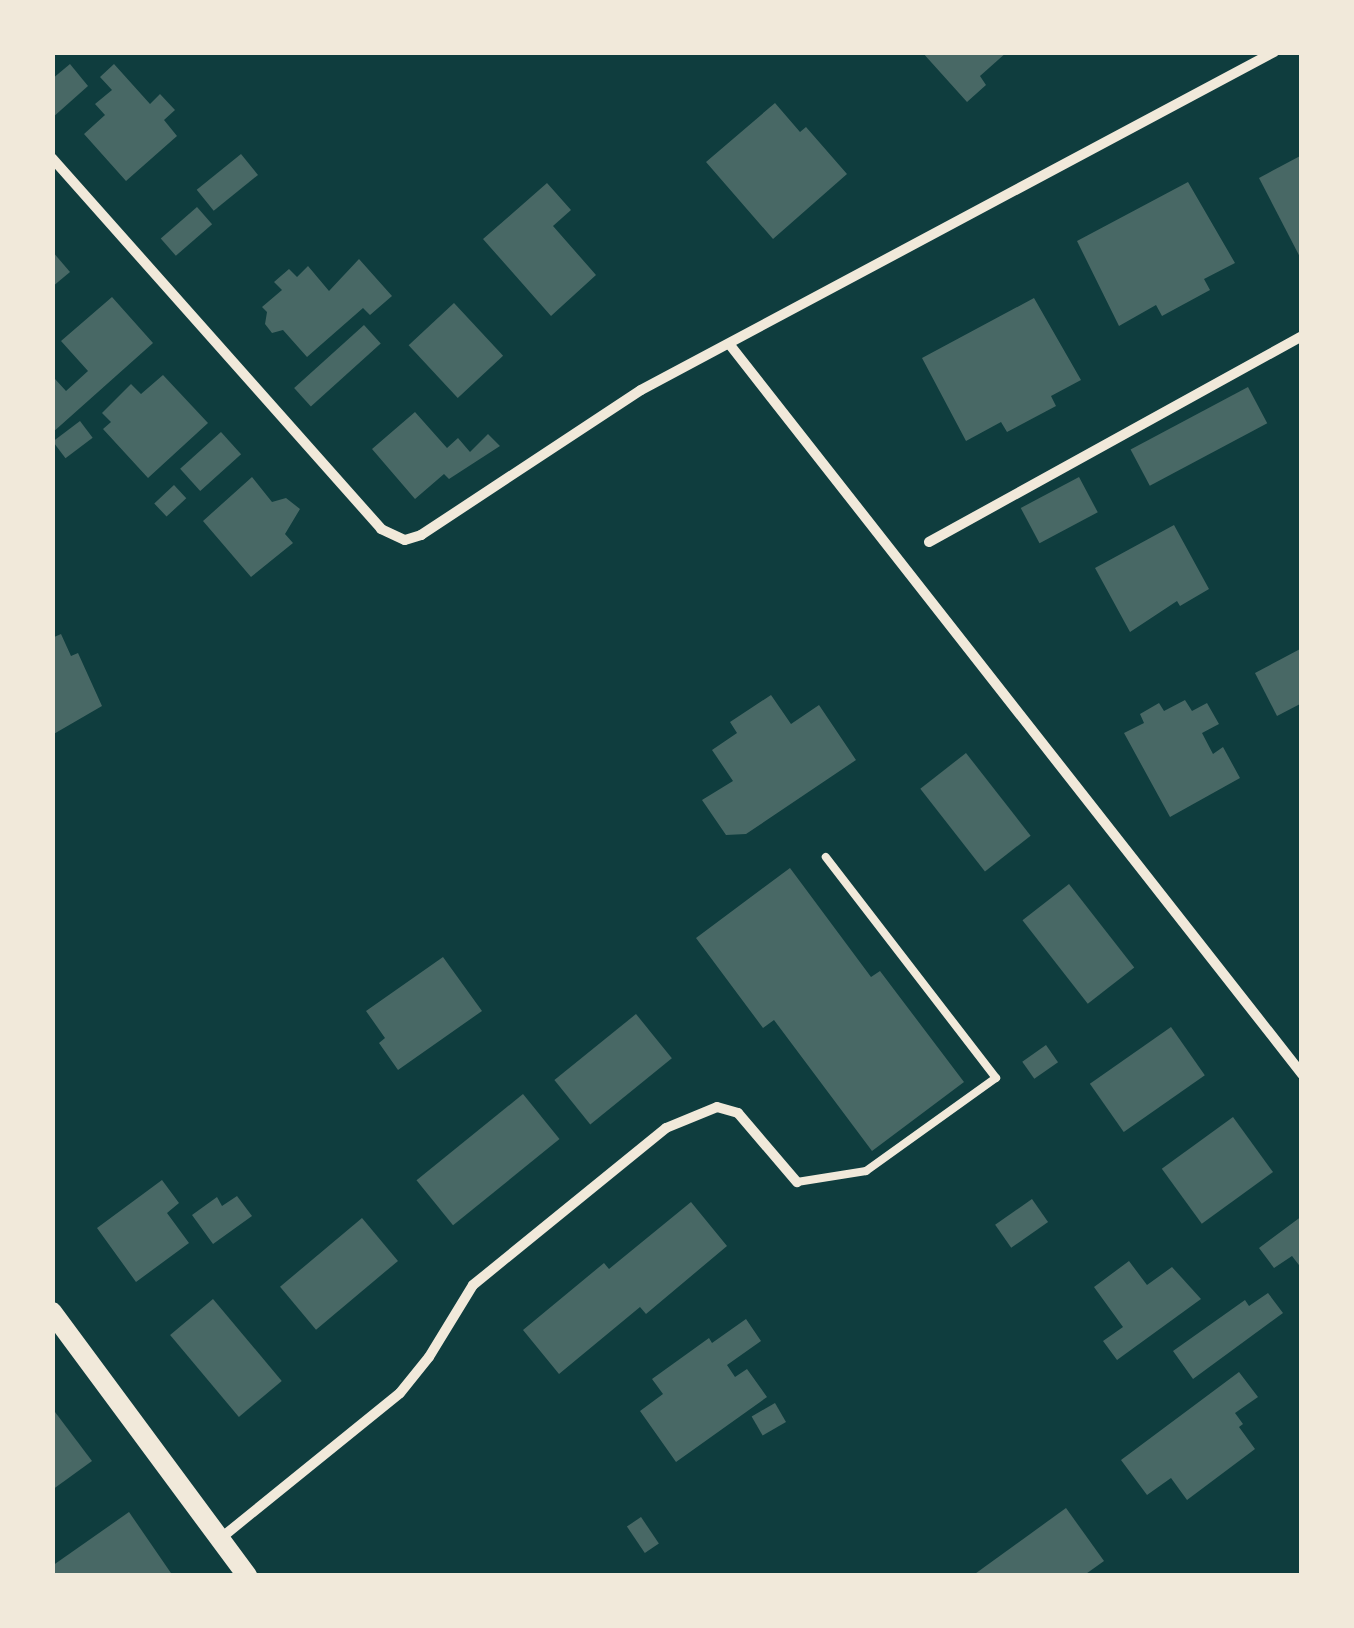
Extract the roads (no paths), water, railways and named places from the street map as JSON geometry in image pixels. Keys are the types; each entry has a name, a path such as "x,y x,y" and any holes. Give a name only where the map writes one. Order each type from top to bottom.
{"main road":[{"path":"52,1312 247,1576"}],"street":[{"path":"52,158 393,538 406,540 421,535 641,390 730,346 1274,52"},
{"path":"930,542 1302,336"},
{"path":"730,346 1302,1074"},
{"path":"221,1538 400,1393 429,1357 473,1285 666,1128 717,1107 738,1114 796,1182"}],"lane":[{"path":"796,1182 866,1172 996,1078 826,856"}]}
